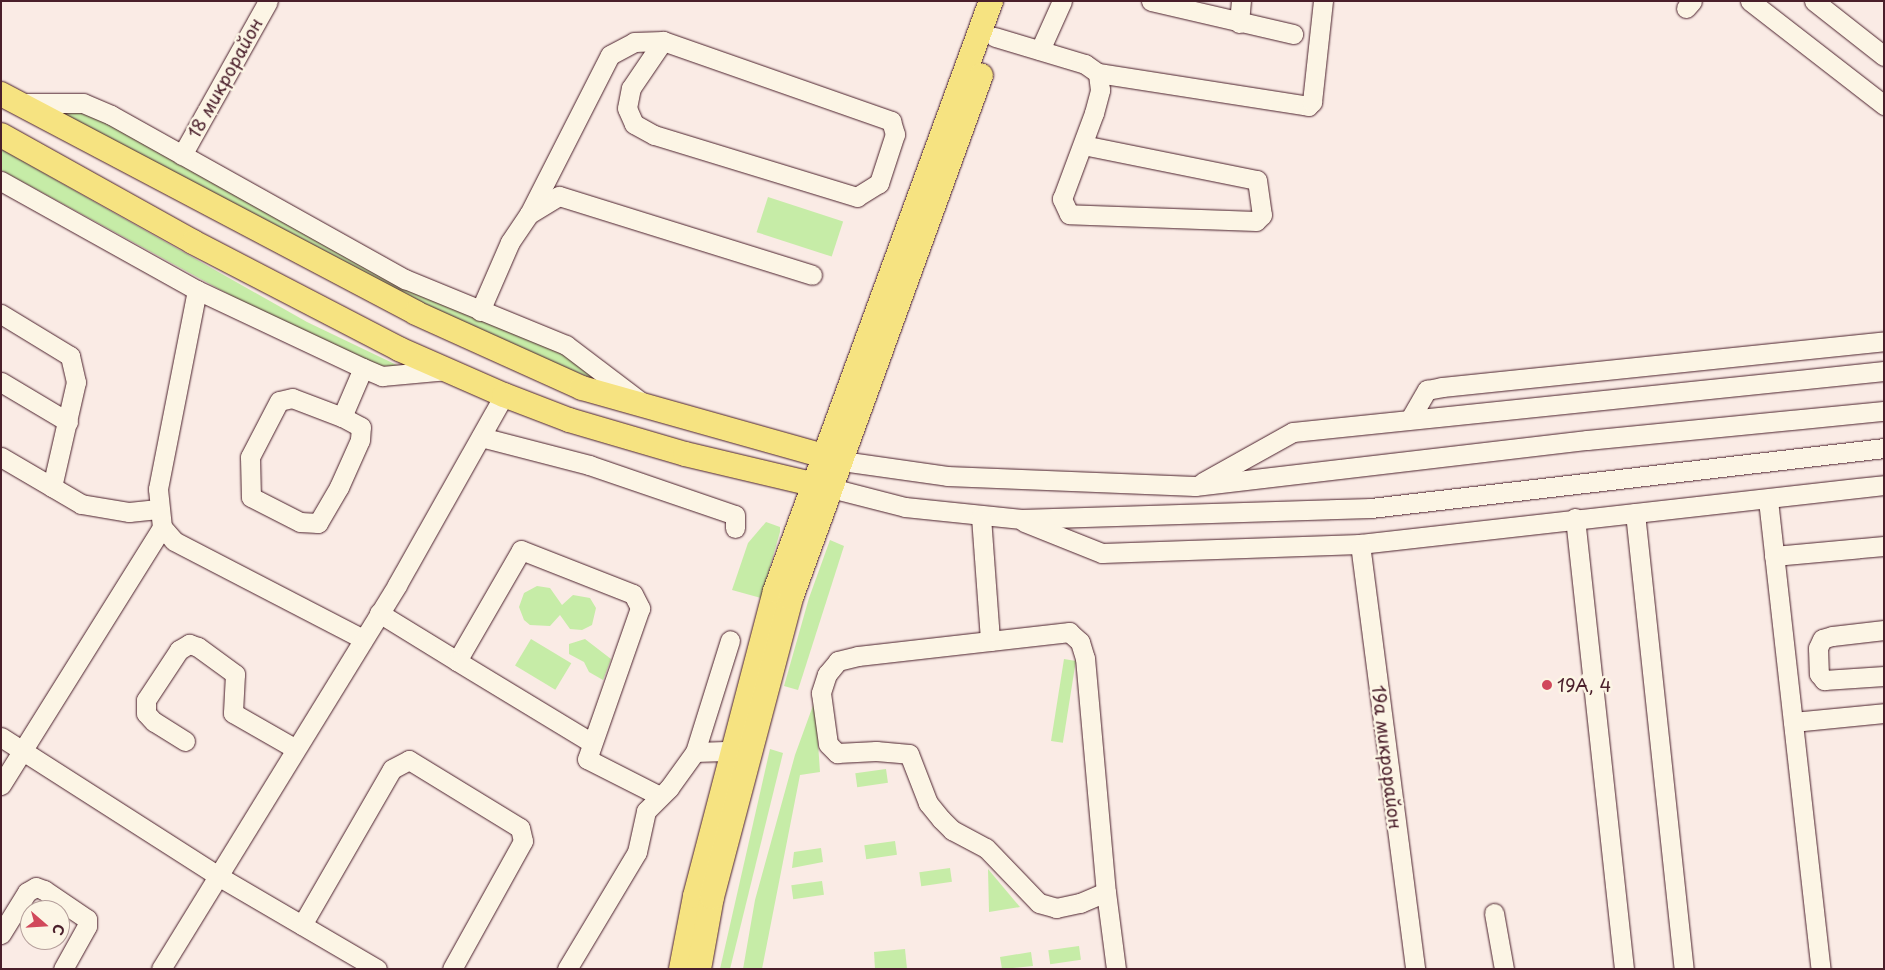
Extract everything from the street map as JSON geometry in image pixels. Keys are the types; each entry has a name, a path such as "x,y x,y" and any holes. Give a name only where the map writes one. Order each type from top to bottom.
{"main road":[{"path":"833,458 991,1"},
{"path":"681,969 695,896 775,591 833,458 1008,1"},
{"path":"10,98 416,313 582,388 648,408 833,458"},
{"path":"1,135 193,242 399,349 504,396 569,420 686,454 821,487"},
{"path":"699,969 712,897 821,487"}],"street":[{"name":"18 микрорайон","path":"182,155 268,1"},
{"path":"1040,50 1062,1"},
{"path":"1239,23 1241,1"},
{"path":"994,37 1085,64 1098,73 1308,106 1312,102 1323,1"},
{"path":"1750,1 1884,105"},
{"path":"1814,1 1884,56"},
{"path":"1157,2 1239,23 1293,34"},
{"path":"480,311 510,242 530,214 610,56 634,42 663,41 891,121 895,134 879,183 857,197 654,135 634,124 627,108 631,88 663,41"},
{"path":"1083,145 1258,180 1262,215 1256,221 1069,214 1062,199 1083,145 1100,90 1098,73"},
{"path":"10,98 83,103 182,155 405,279 566,345 648,408"},
{"path":"1,181 197,290 363,368 382,376 449,370"},
{"path":"530,214 559,196 812,275"},
{"path":"197,290 158,489 158,509 162,527 174,541 363,639"},
{"path":"1,314 70,356 76,382 52,487"},
{"path":"1410,419 1427,390 1442,387 1884,340"},
{"path":"342,417 363,368"},
{"path":"1195,486 1293,432 1884,371"},
{"path":"1,382 68,422"},
{"path":"161,969 294,748 379,614 504,396"},
{"path":"292,398 342,417 361,427 361,432 352,462 318,522 300,522 251,497 250,457 279,401 292,398"},
{"path":"833,458 947,476 1195,486 1587,440 1884,411"},
{"path":"481,437 589,465 735,515 735,528"},
{"path":"821,487 906,508 1016,519 1371,508 1884,448"},
{"path":"1,457 81,504 129,512 158,509"},
{"path":"1016,519 1102,553 1360,544 1575,518 1768,500 1884,486"},
{"path":"1768,500 1821,969"},
{"path":"1635,513 1684,969"},
{"path":"981,517 990,641"},
{"path":"1575,518 1624,969"},
{"path":"1,785 162,527"},
{"name":"19а микрорайон","path":"1360,544 1415,969"},
{"path":"1774,556 1884,546"},
{"path":"456,661 521,550 634,594 640,608 591,742 587,759 660,796"},
{"path":"379,614 591,742"},
{"path":"1818,674 1818,648 1822,639 1884,630"},
{"path":"1106,892 1080,903 1056,908 1039,903 986,848 952,830 941,819 928,803 909,754 876,751 837,753 828,744 821,694 827,674 838,661 858,656 1069,632 1080,642 1085,658 1106,892 1116,969"},
{"path":"567,969 633,859 646,811 695,752 730,640"},
{"path":"185,741 154,722 146,713 146,700 179,650 189,644 198,647 236,674 233,713 294,748"},
{"path":"1788,678 1818,674 1832,682 1884,676"},
{"path":"1793,722 1884,713"},
{"path":"1,736 218,876 377,969"},
{"path":"695,752 733,752"},
{"path":"302,925 392,769 409,760 520,828 522,841 452,969"},
{"path":"1,934 27,892 36,887 44,890 87,919 88,926 63,969"},
{"path":"1494,913 1504,969"}],"green space":[{"path":"50,108 85,112 419,291 569,357 601,382 421,310"},
{"path":"1,149 307,322 401,367 369,365 274,319 1,170"},
{"path":"768,197 843,221 832,257 757,232"},
{"path":"766,522 780,527 780,532 761,598 732,590 748,543"},
{"path":"830,540 844,546 798,690 784,686 809,598"},
{"path":"537,586 550,588 562,605 573,595 590,598 596,608 592,625 582,630 570,629 560,615 550,626 530,625 524,620 519,607 524,593"},
{"path":"531,639 571,663 555,690 515,666"},
{"path":"585,639 611,659 603,680 589,672 584,662 569,654 569,644"},
{"path":"1064,659 1076,661 1063,743 1051,741"},
{"path":"815,700 820,772 800,775 762,969 743,969 755,900 795,755"},
{"path":"770,749 783,753 730,969 720,969"},
{"path":"886,769 888,783 857,787 855,773"},
{"path":"895,841 897,855 866,859 864,845"},
{"path":"821,848 823,862 792,868 794,852"},
{"path":"950,868 952,882 921,886 919,872"},
{"path":"988,869 1020,907 989,912"},
{"path":"822,881 824,895 793,899 791,885"},
{"path":"1079,946 1081,960 1050,964 1048,950"},
{"path":"905,949 907,969 875,969 874,952"},
{"path":"1031,952 1033,966 1002,969 1000,957"}],"place":[{"name":"19А, 4","path":"1547,685"}]}
